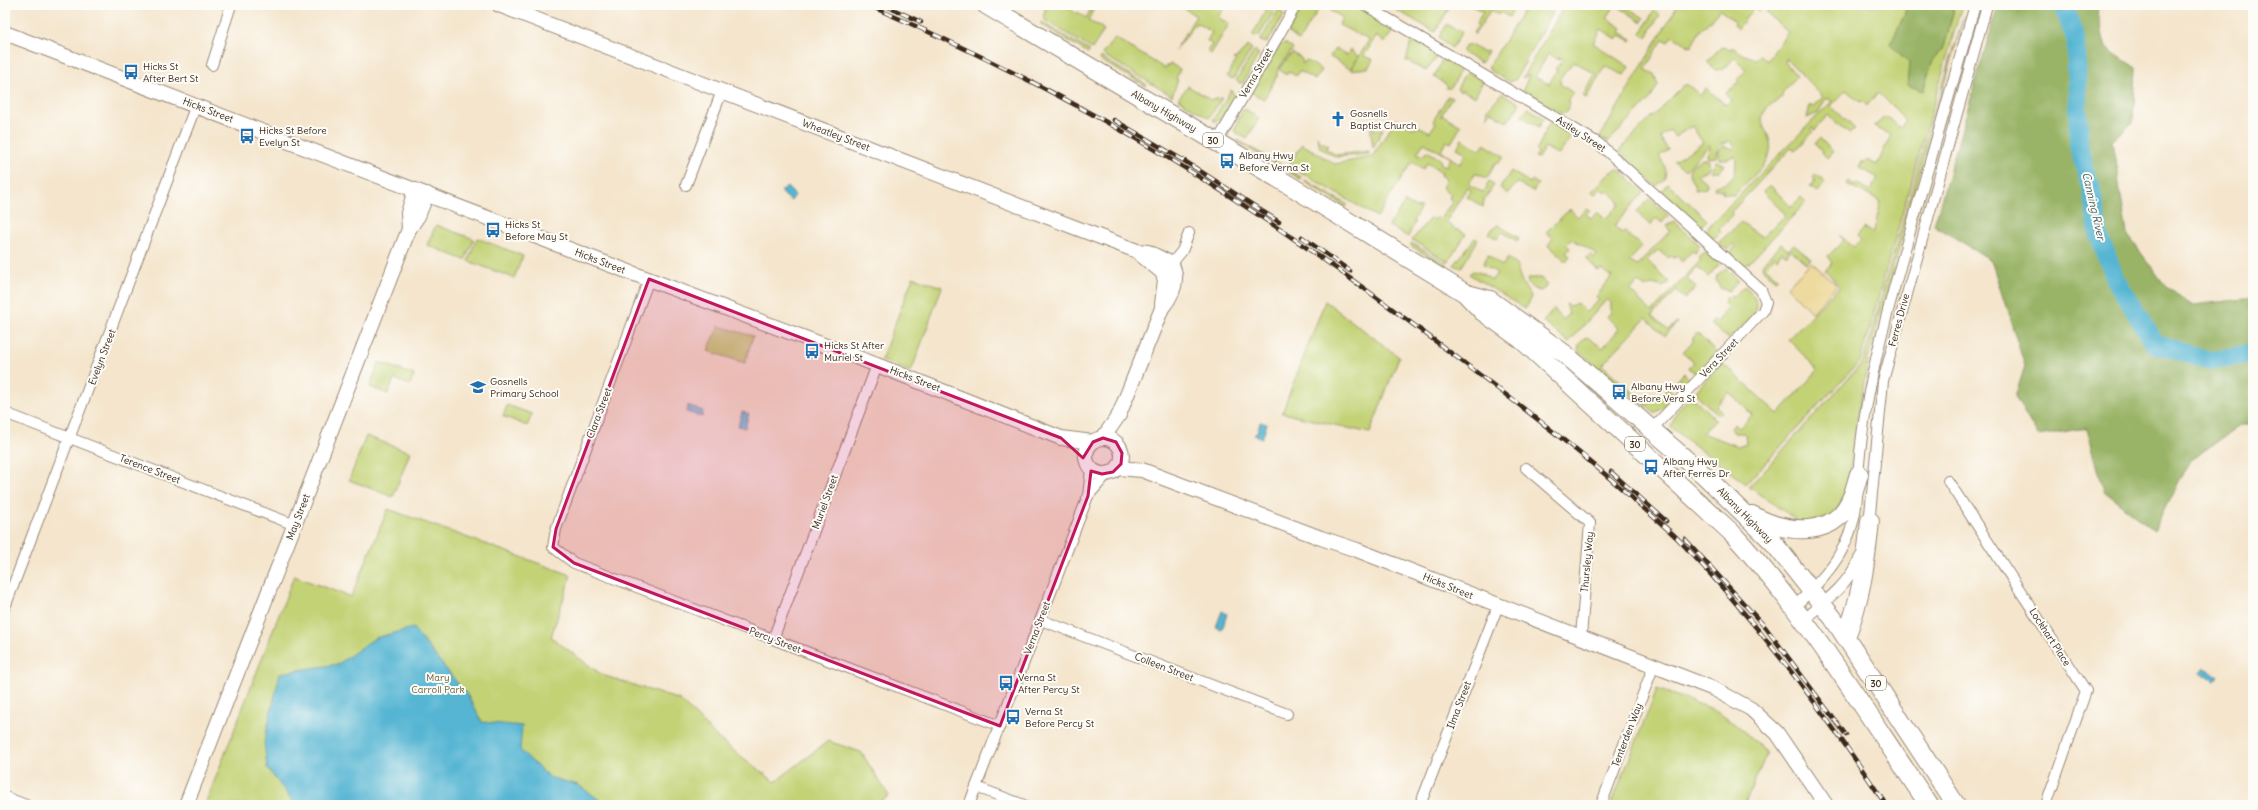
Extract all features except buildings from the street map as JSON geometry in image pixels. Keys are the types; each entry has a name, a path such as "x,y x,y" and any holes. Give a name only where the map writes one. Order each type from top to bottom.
{"highway":[{"name":"Albany Highway","path":"986,5 1217,142 1465,293 1483,312 1522,340 1732,533 1761,565 1799,614 1929,805"},
{"name":"Albany Highway","path":"1465,293 1490,300 1565,354 1652,429 1737,506 1772,542 1818,597 1846,637 1956,805"},
{"path":"1737,506 1767,524 1789,528 1821,528 1836,520 1849,504 1858,474"},
{"path":"1846,637 1861,590 1866,568 1870,521"}],"street":[{"path":"212,66 231,5"},
{"name":"Wheatley Street","path":"500,5 1137,251 1148,252 1172,264"},
{"name":"Verna Street","path":"1217,142 1296,5"},
{"name":"Astley Street","path":"1365,5 1598,143 1761,290 1766,302"},
{"name":"Ferres Drive","path":"1799,614 1818,597 1825,578 1846,544 1856,509 1861,435 1870,379 1895,283 1975,5"},
{"name":"Ferres Drive","path":"1799,614 1818,597 1853,573 1870,521 1883,381 1987,5"},
{"name":"Hicks Street","path":"5,32 877,365 1061,438 1098,440"},
{"path":"686,185 722,91"},
{"name":"Evelyn Street","path":"5,607 196,105"},
{"name":"May Street","path":"186,805 409,229 418,216 421,192"},
{"path":"1163,274 1182,251 1190,233"},
{"path":"1119,415 1121,449 1113,471 1096,472 1089,465 1087,450 1098,440 1119,415 1162,308 1165,280 1163,274 1157,266 1137,251"},
{"path":"1162,308 1170,299 1175,283 1176,272 1172,264"},
{"name":"Clara Street","path":"553,547 556,529 650,279"},
{"name":"Vera Street","path":"1652,429 1763,311 1766,302"},
{"name":"Muriel Street","path":"773,639 877,365"},
{"name":"Terence Street","path":"5,413 295,525"},
{"name":"Hicks Street","path":"1061,438 1089,465"},
{"path":"1098,440 1112,440 1121,449"},
{"name":"Hicks Street","path":"1121,449 1142,470"},
{"name":"Verna Street","path":"969,805 1088,496 1089,465"},
{"name":"Thursley Way","path":"1526,468 1590,523 1581,637"},
{"name":"Hicks Street","path":"1113,471 1142,470 1321,538 1357,550 1498,606 1714,688 1751,709 1777,733 1826,805"},
{"name":"Verna Street","path":"1088,496 1113,471"},
{"name":"Lockhart Place","path":"1948,481 2086,691 2046,805"},
{"name":"Percy Street","path":"553,547 574,563 1000,726"},
{"name":"Ilma Street","path":"1420,805 1498,606"},
{"name":"Colleen Street","path":"1041,620 1287,714"},
{"name":"Tenterden Way","path":"1601,805 1654,665"},
{"path":"976,786 1024,805"},
{"path":"5,797 26,805"}],"highlighted area":[{"path":"649,279 1061,438 1083,458 1093,442 1103,438 1116,442 1122,453 1121,464 1113,472 1102,474 1091,471 1088,496 1000,726 574,563 553,547 556,529"}],"green space":[{"path":"1046,5 1065,6 1077,14 1078,12 1086,18 1091,9 1093,11 1088,20 1096,25 1097,24 1104,30 1092,49 1043,19"},
{"path":"1179,5 1230,5 1224,8 1218,17 1229,24 1211,54 1207,51 1212,44 1207,41 1212,32 1196,23 1175,51 1196,16"},
{"path":"1269,5 1273,7 1274,11 1259,36 1254,37 1253,34"},
{"path":"1304,5 1321,5 1299,41 1288,32"},
{"path":"1325,5 1356,5 1387,23 1393,30 1385,43 1376,36 1364,56 1373,60 1368,68 1351,70 1369,40 1339,25 1342,17 1331,11 1331,9"},
{"path":"1388,5 1451,5 1435,32"},
{"path":"1471,5 1516,5 1509,17 1500,12 1498,15 1491,10 1475,34 1473,33 1478,25 1476,24 1483,12"},
{"path":"1527,5 1556,5 1516,79 1510,82 1489,70 1489,66"},
{"path":"1565,5 1615,5 1607,18 1622,28 1620,32 1632,39 1631,41 1620,35 1617,39 1601,29 1593,43 1629,67 1624,75 1605,66 1586,98 1583,96 1595,74 1574,61 1559,80 1561,82 1560,84 1573,93 1568,100 1569,107 1567,112 1562,114 1523,90 1529,75 1522,78","holes":["1548,54 1558,60 1559,57 1563,60 1555,69 1557,70 1549,84 1535,77"]},
{"path":"1616,5 1623,5 1644,18 1642,22"},
{"path":"1678,5 1906,5 1905,14 1890,44 1909,63 1923,91 1933,59 1944,47 1955,5 1962,5 1860,361 1746,484 1673,429 1671,426 1678,409 1689,398 1696,400 1716,420 1702,433 1738,446 1746,443 1745,433 1734,433 1731,428 1735,424 1739,428 1752,415 1729,392 1716,406 1722,412 1718,415 1700,398 1696,391 1722,363 1778,414 1818,370 1788,339 1840,286 1825,270 1833,263 1828,256 1844,240 1839,235 1854,247 1861,240 1857,236 1865,228 1873,234 1881,202 1847,184 1849,181 1854,185 1856,183 1870,191 1878,178 1859,167 1862,161 1865,163 1866,160 1877,165 1891,135 1874,126 1884,118 1889,118 1900,128 1906,120 1878,92 1867,106 1846,90 1831,106 1855,129 1849,134 1828,115 1814,130 1812,127 1810,129 1813,132 1795,151 1791,148 1731,212 1733,215 1719,229 1721,232 1712,238 1705,230 1832,101 1826,98 1818,113 1807,118 1810,105 1812,107 1823,97 1787,59 1785,62 1797,76 1783,92 1782,97 1770,105 1764,113 1762,119 1769,139 1769,155 1763,166 1734,195 1722,193 1723,190 1714,189 1715,186 1726,183 1730,180 1735,172 1735,156 1726,159 1719,159 1719,151 1723,146 1734,149 1736,147 1730,141 1720,145 1716,157 1708,158 1707,155 1709,145 1687,169 1683,169 1674,161 1703,143 1692,126 1675,137 1670,130 1660,137 1668,150 1659,156 1664,164 1666,172 1664,179 1656,186 1619,152 1621,148 1684,85 1688,85 1700,95 1706,88 1726,105 1731,100 1725,94 1739,82 1737,80 1746,70 1734,58 1724,69 1715,70 1707,62 1721,47 1731,49 1732,47 1742,54 1756,59 1760,55 1767,61 1788,32 1766,13 1769,9 1765,6 1760,11 1754,7 1738,29 1734,25 1733,20 1720,10 1700,31 1691,47 1672,36 1668,42 1663,39 1645,69 1654,74 1658,85 1651,98 1608,142 1600,137"},
{"path":"1906,5 1955,5 1944,47 1933,59 1923,91 1907,85 1909,63 1890,44 1905,14"},
{"path":"1998,5 2095,5 2106,48 2136,68 2133,122 2112,141 2127,234 2167,288 2193,305 2253,298 2253,425 2241,425 2189,461 2154,530 2104,491 2087,428 2038,436 2015,397 2025,366 1991,260 1934,225"},
{"path":"1279,9 1284,15 1267,43 1260,41"},
{"path":"1654,10 1660,15 1646,37 1641,34"},
{"path":"1964,16 1869,356 1855,432 1848,488 1833,517 1796,524 1795,519 1749,487 1863,362 1926,140"},
{"path":"1041,22 1090,51 1088,53 1041,24"},
{"path":"1447,24 1457,31 1458,29 1462,32 1452,48 1440,40 1439,37"},
{"path":"1115,38 1164,68 1171,64 1180,69 1176,79 1178,80 1172,96 1102,54"},
{"path":"1412,38 1437,53 1435,60 1426,71 1412,64 1410,61 1406,61"},
{"path":"1285,43 1293,49 1278,69 1277,76 1264,99 1250,92 1280,45"},
{"path":"1466,44 1467,46 1469,44 1482,52 1488,51 1482,62 1480,63 1462,52"},
{"path":"1248,46 1252,49 1233,79 1227,76 1236,61 1233,59 1238,57"},
{"path":"1335,48 1347,55 1350,50 1358,56 1350,69 1330,57"},
{"path":"1255,50 1259,54 1243,83 1239,83 1236,80"},
{"path":"1292,53 1301,58 1303,64 1306,60 1322,70 1315,80 1299,71 1296,76 1288,71 1286,75 1279,69"},
{"path":"1101,57 1147,85 1146,86 1100,60"},
{"path":"1443,58 1460,68 1455,82 1450,88 1446,88 1448,86 1434,77"},
{"path":"1468,72 1483,81 1475,97 1457,89 1464,75"},
{"path":"1188,86 1211,100 1222,98 1209,118 1178,99"},
{"path":"1231,90 1235,96 1221,119 1216,122 1213,120"},
{"path":"1502,93 1519,103 1518,107 1507,122 1491,111 1487,117 1488,109"},
{"path":"1448,96 1452,98 1440,117 1443,115 1461,126 1451,143 1446,141 1441,151 1460,164 1466,153 1457,148 1462,139 1480,150 1484,144 1504,156 1499,163 1495,163 1487,178 1475,173 1469,184 1482,192 1488,188 1486,186 1489,181 1494,185 1484,200 1483,207 1467,197 1471,190 1467,187 1446,222 1457,231 1458,229 1466,234 1448,262 1412,240 1430,218 1434,220 1436,217 1440,219 1453,201 1449,198 1451,194 1442,188 1446,179 1441,175 1442,172 1427,163 1423,169 1412,162 1377,217 1289,165 1302,144 1335,164 1372,157 1396,119 1412,128 1418,126 1430,132 1436,123 1433,121","holes":["1424,143 1451,158 1446,166 1441,164 1440,159 1427,151 1423,156 1417,153"]},
{"path":"1243,108 1259,118 1247,139 1234,131"},
{"path":"1528,108 1544,118 1539,127 1521,116"},
{"path":"1551,122 1572,135 1559,155 1545,147 1538,158 1535,157 1538,153 1536,151 1548,125"},
{"path":"1370,124 1373,124 1374,130 1383,129 1373,148"},
{"path":"1317,136 1319,141 1328,145 1326,148 1336,155 1369,151 1369,154 1336,157 1320,148"},
{"path":"1820,138 1833,152 1827,158 1815,144"},
{"path":"1238,140 1301,177 1300,179 1238,142"},
{"path":"1703,159 1707,159 1710,165 1708,169 1697,175 1707,183 1706,188 1695,190 1695,186 1689,171 1695,163"},
{"path":"1716,161 1725,165 1720,171 1710,171"},
{"path":"1618,169 1644,192 1614,226 1622,233 1625,232 1642,247 1629,261 1637,266 1670,231 1667,226 1674,221 1700,245 1695,253 1692,251 1682,262 1677,256 1674,258 1671,256 1668,258 1658,250 1647,260 1669,282 1663,287 1653,284 1645,288 1638,282 1630,291 1652,312 1701,260 1698,257 1707,251 1720,263 1708,277 1697,267 1687,278 1696,287 1685,299 1676,291 1652,316 1668,330 1677,323 1665,336 1646,318 1602,365 1622,383 1620,386 1578,351 1579,344 1587,337 1603,348 1619,329 1607,317 1611,312 1611,303 1607,299 1569,342 1543,322 1554,309 1563,320 1569,313 1566,304 1570,306 1577,303 1586,312 1599,300 1596,297 1612,276 1601,269 1598,271 1586,258 1590,254 1594,258 1597,254 1572,239 1566,244 1570,248 1566,253 1570,256 1566,261 1548,245 1553,238 1546,232 1570,209 1578,217 1587,208 1590,210 1586,214 1591,218 1597,212 1605,219 1620,204 1617,202 1618,200 1607,190 1605,192 1601,189 1594,195 1591,192 1610,173"},
{"path":"1511,171 1530,183 1532,180 1538,184 1533,192 1517,183 1508,194 1500,188"},
{"path":"1816,174 1825,182 1817,192 1810,186 1815,180 1813,178"},
{"path":"1305,180 1348,205 1346,207 1305,182"},
{"path":"1668,183 1707,220 1700,227 1662,192"},
{"path":"1770,185 1791,207 1801,197 1806,202 1749,263 1743,266 1730,253 1736,246 1733,244 1727,250 1718,243 1741,222 1762,237 1786,215 1763,192"},
{"path":"1650,198 1668,215 1662,223 1656,218 1650,225 1636,212"},
{"path":"1405,202 1416,208 1421,207 1413,221 1415,222 1408,237 1389,226"},
{"path":"436,225 474,239 465,260 427,245"},
{"path":"1498,225 1519,238 1517,241 1502,232 1497,239 1489,234 1492,229"},
{"path":"477,238 523,256 514,278 468,261"},
{"path":"1475,238 1478,240 1461,268 1454,265"},
{"path":"1411,243 1447,264 1444,266 1411,246"},
{"path":"1781,244 1788,250 1794,245 1811,259 1806,263 1791,250 1786,256 1782,252 1777,259 1774,256 1765,267 1778,278 1775,280 1762,268 1763,263"},
{"path":"1488,255 1502,266 1508,258 1518,266 1520,279 1531,296 1525,309 1469,274 1473,271 1481,273 1492,280 1497,273 1483,264"},
{"path":"1726,268 1739,281 1729,291 1720,288 1716,280 1717,275"},
{"path":"913,277 942,287 911,372 881,360"},
{"path":"1528,278 1541,278 1546,284 1546,287 1541,291 1536,290 1529,285 1527,281"},
{"path":"1745,286 1756,301 1756,308 1749,320 1729,339 1711,324 1714,320 1717,322 1728,307 1724,303 1726,297 1735,295"},
{"path":"1325,301 1399,357 1370,433 1282,413"},
{"path":"719,326 753,336 745,363 708,351"},
{"path":"1697,333 1717,353 1697,374 1688,368 1694,362 1683,352 1694,340 1692,339"},
{"path":"379,362 414,375 410,385 394,379 388,394 370,387"},
{"path":"1684,373 1691,380 1685,387 1676,382"},
{"path":"1626,386 1648,405 1669,388 1675,397 1662,409 1654,413 1623,388"},
{"path":"507,405 532,414 527,426 503,416"},
{"path":"366,436 410,452 393,497 349,480"},
{"name":"Mary Carroll Park","path":"388,509 571,575 551,637 602,675 680,700 721,741 775,782 828,741 861,752 889,796 875,805 205,805 294,576 351,597"},
{"path":"1657,689 1710,708 1737,725 1767,753 1744,805 1611,805"}],"sand":[{"path":"1811,262 1837,285 1812,313 1787,287"}],"water":[{"path":"787,187 795,195 791,201 782,193 782,190"},
{"path":"688,405 703,411 702,417 686,412"},
{"path":"742,412 749,414 745,428 738,426"},
{"path":"1260,422 1267,424 1262,438 1254,435 1257,433"},
{"path":"1222,611 1227,614 1221,629 1216,627"},
{"path":"413,628 468,696 482,722 522,726 520,750 549,777 578,785 607,805 293,805 292,800 267,768 264,742 280,673 338,664 375,638"},
{"path":"2204,667 2218,676 2214,681 2200,672"}],"waterway":[{"name":"Canning River","path":"2063,5 2076,40 2079,148 2091,188 2099,235 2116,280 2155,344 2212,361 2253,353"}],"railway":[{"path":"868,5 927,31 1042,87 1148,146 1197,176 1245,206 1339,270 1535,417 1593,464 1667,529 1708,571 1736,603 1814,701 1886,805"},
{"path":"884,5 921,22"},
{"path":"1114,120 1186,162 1279,222"},
{"path":"1302,237 1350,271"},
{"path":"1611,472 1666,521"},
{"path":"1685,539 1766,628 1846,735"}],"place":[{"name":"Hicks St After Bert St","path":"131,72"},
{"name":"Gosnells Baptist Church","path":"1338,119"},
{"name":"Hicks St Before Evelyn St","path":"247,136"},
{"name":"Albany Hwy Before Verna St","path":"1227,161"},
{"name":"Hicks St Before May St","path":"493,230"},
{"name":"Hicks St After Muriel St","path":"812,351"},
{"name":"Gosnells Primary School","path":"478,387"},
{"name":"Albany Hwy Before Vera St","path":"1619,392"},
{"name":"Albany Hwy After Ferres Dr","path":"1651,467"},
{"name":"Verna St After Percy St","path":"1006,683"},
{"name":"Verna St Before Percy St","path":"1013,717"}]}
